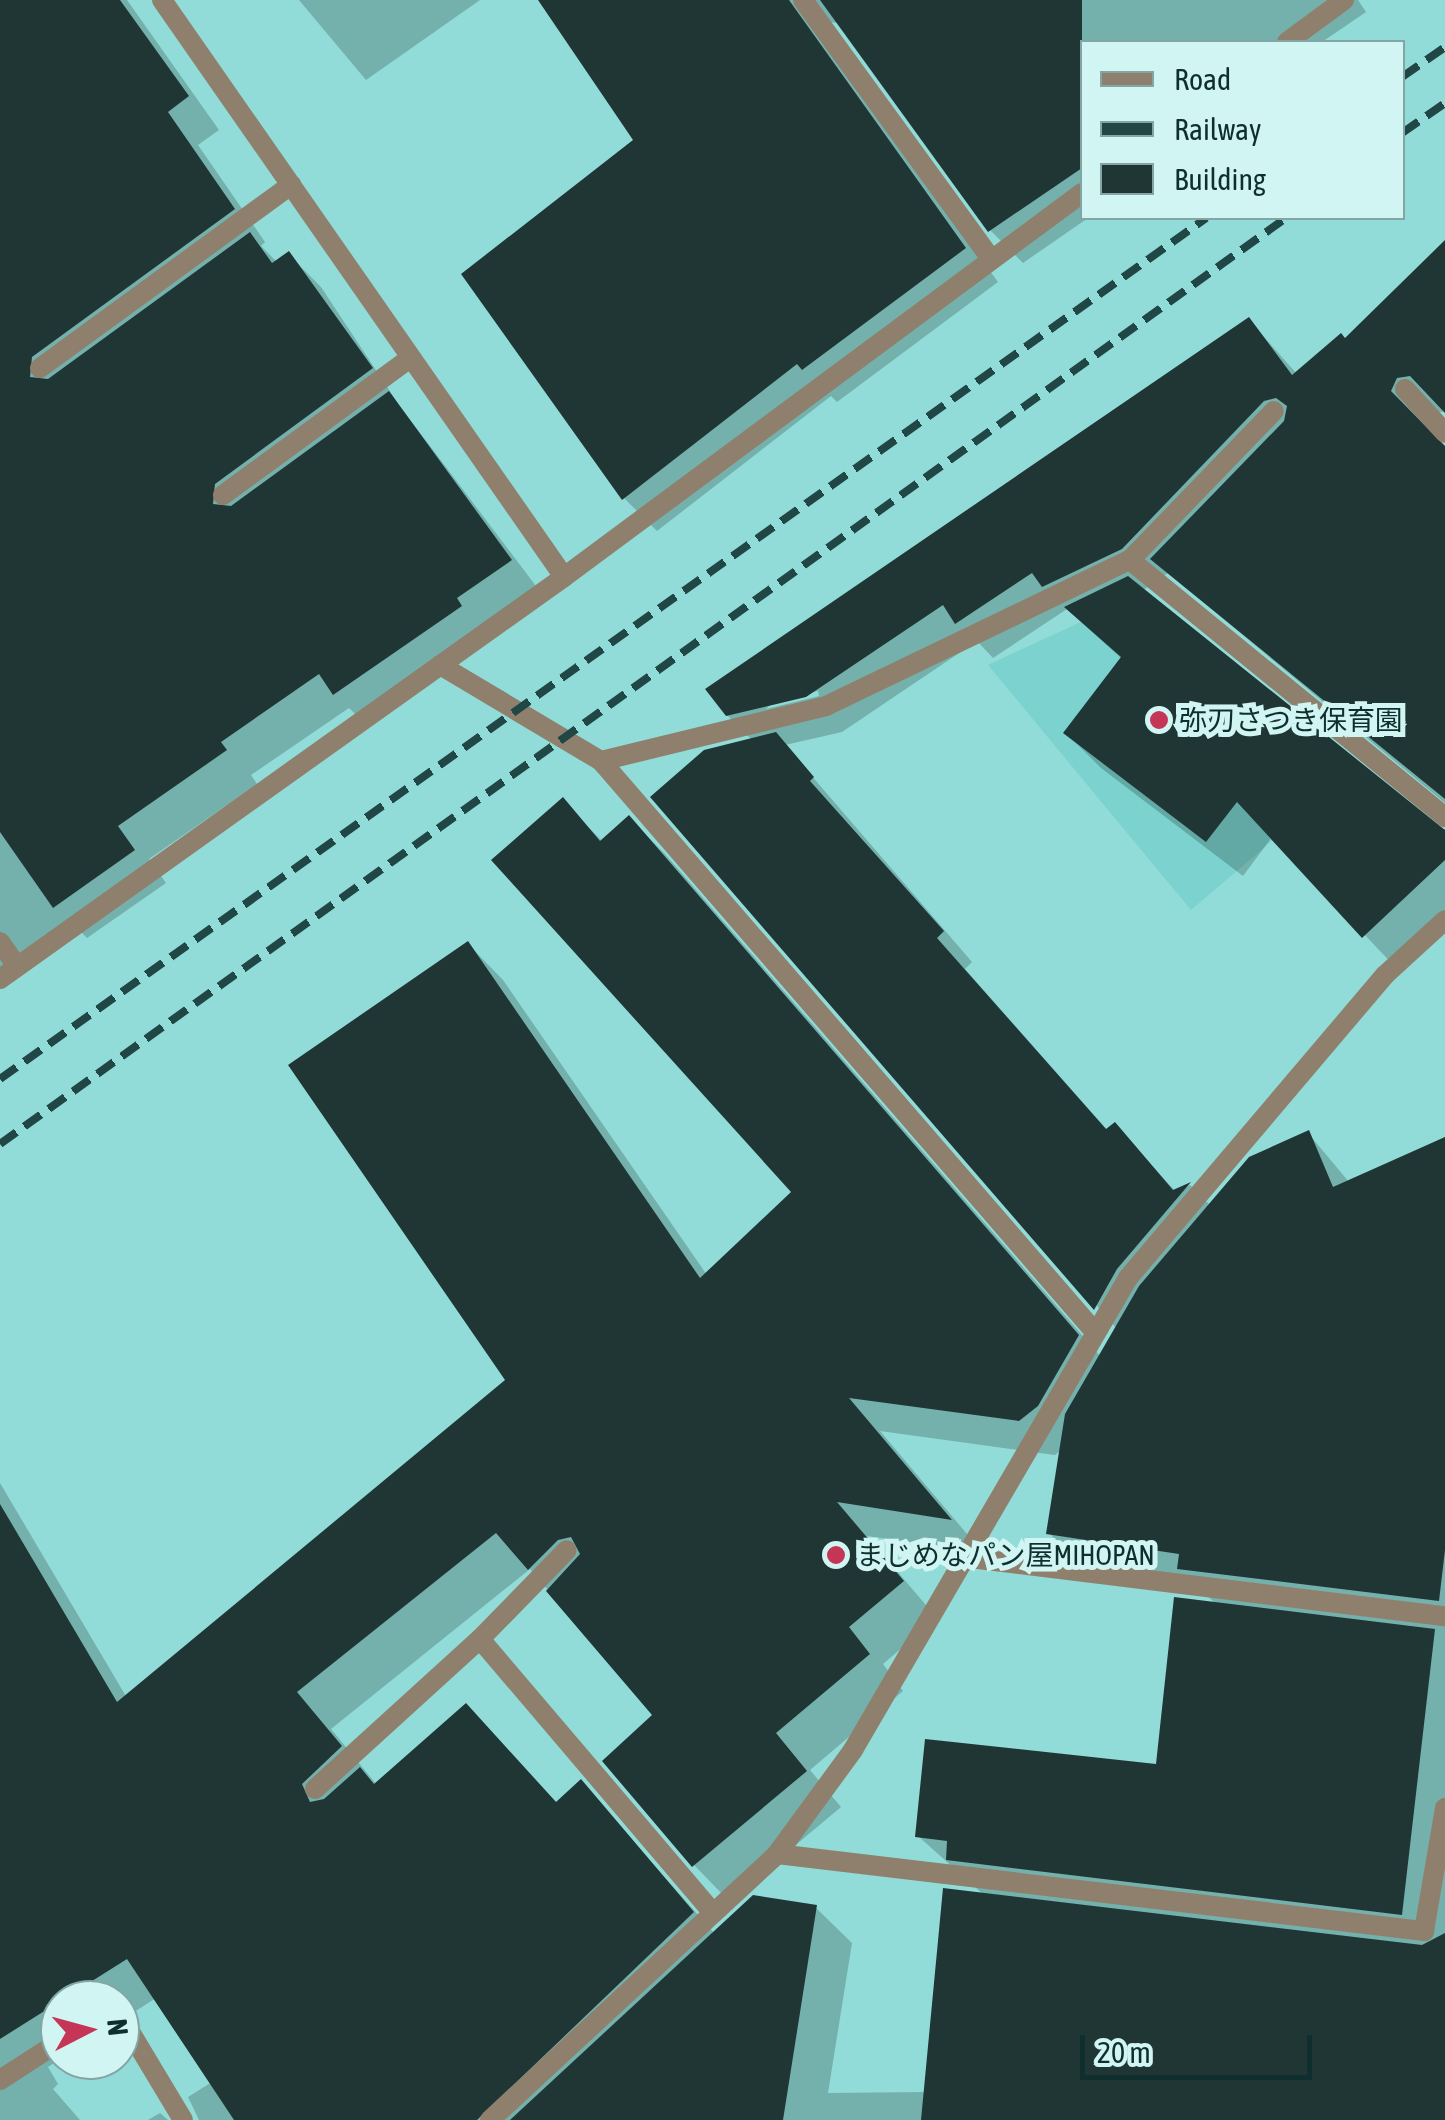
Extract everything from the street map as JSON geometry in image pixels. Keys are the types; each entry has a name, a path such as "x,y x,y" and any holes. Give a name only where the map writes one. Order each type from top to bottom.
{"street":[{"path":"162,0 564,577"},
{"path":"803,0 992,260"},
{"path":"1290,40 1344,0"},
{"path":"40,368 292,185"},
{"path":"0,942 8,972 564,577 1080,194"},
{"path":"223,496 410,358"},
{"path":"1405,390 1445,433"},
{"path":"602,761 826,706 1130,560 1274,411"},
{"path":"1130,560 1445,817"},
{"path":"440,665 602,761 1094,1332"},
{"path":"490,2120 777,1854 853,1750 1128,1278 1386,975 1445,920"},
{"path":"315,1789 480,1640 567,1550"},
{"path":"962,1557 1445,1616"},
{"path":"480,1640 714,1913"},
{"path":"777,1854 1424,1931 1438,1884 1445,1808"},
{"path":"140,2048 183,2120"},
{"path":"0,2080 40,2054"}],"shaded area":[{"name":"弥刀さつき保育園","path":"1139,595 1348,776 1191,910 988,665"}],"building":[{"path":"0,0 120,0 189,96 168,112 235,209 32,357 30,377 48,379 250,232 272,263 289,251 373,368 215,484 213,504 231,506 389,391 512,560 457,598 462,606 333,695 319,674 221,742 227,750 118,826 135,850 53,908 0,832"},
{"path":"538,0 789,0 966,248 802,370 797,364 622,500 461,274 633,140"},
{"path":"820,0 1082,0 1080,169 988,232"},
{"path":"1445,240 1445,413 1410,376 1397,378 1391,391 1445,446 1445,799 1150,559 1284,421 1287,406 1276,398 1264,401 1122,549 1042,587 1032,573 955,624 943,605 806,697 726,716 705,689 1249,317 1292,375 1341,333 1345,338"},
{"name":"弥刀さつき保育園","path":"1128,576 1445,830 1445,860 1362,938 1237,802 1206,842 1063,733 1121,657 1064,607"},
{"path":"776,732 814,777 810,781 944,931 937,938 1106,1129 1115,1122 1173,1190 1191,1182 1117,1269 1094,1310 650,797 704,750"},
{"path":"563,797 600,841 629,815 1079,1335 1038,1406 1019,1421 849,1398 952,1520 837,1502 904,1581 849,1627 870,1654 776,1733 807,1771 692,1867 602,1761 652,1715 546,1591 580,1554 571,1537 558,1540 528,1570 496,1533 297,1692 342,1746 302,1784 310,1802 324,1799 360,1767 374,1784 466,1703 556,1802 581,1779 694,1912 477,2120 234,2120 127,1959 94,1980 40,1980 40,2014 0,2039 0,1504 117,1702 505,1380 288,1065 468,941 700,1278 791,1192 491,860"},
{"path":"1309,1130 1333,1187 1445,1137 1445,1550 1439,1601 1177,1569 1179,1554 1046,1534 1065,1414 1139,1286 1249,1157"},
{"path":"1174,1597 1435,1629 1402,1915 946,1860 947,1841 915,1837 925,1739 1156,1764"},
{"path":"943,1888 1422,1945 1445,1933 1445,2120 921,2120"},
{"path":"753,1895 817,1905 783,2120 510,2120"}],"railway":[{"path":"1405,75 1445,47"},
{"path":"1405,131 1445,103"},
{"path":"0,1079 1203,220"},
{"path":"0,1144 1283,220"}],"place":[{"name":"弥刀さつき保育園","path":"1159,720"},
{"name":"まじめなパン屋MIHOPAN","path":"836,1555"}]}
